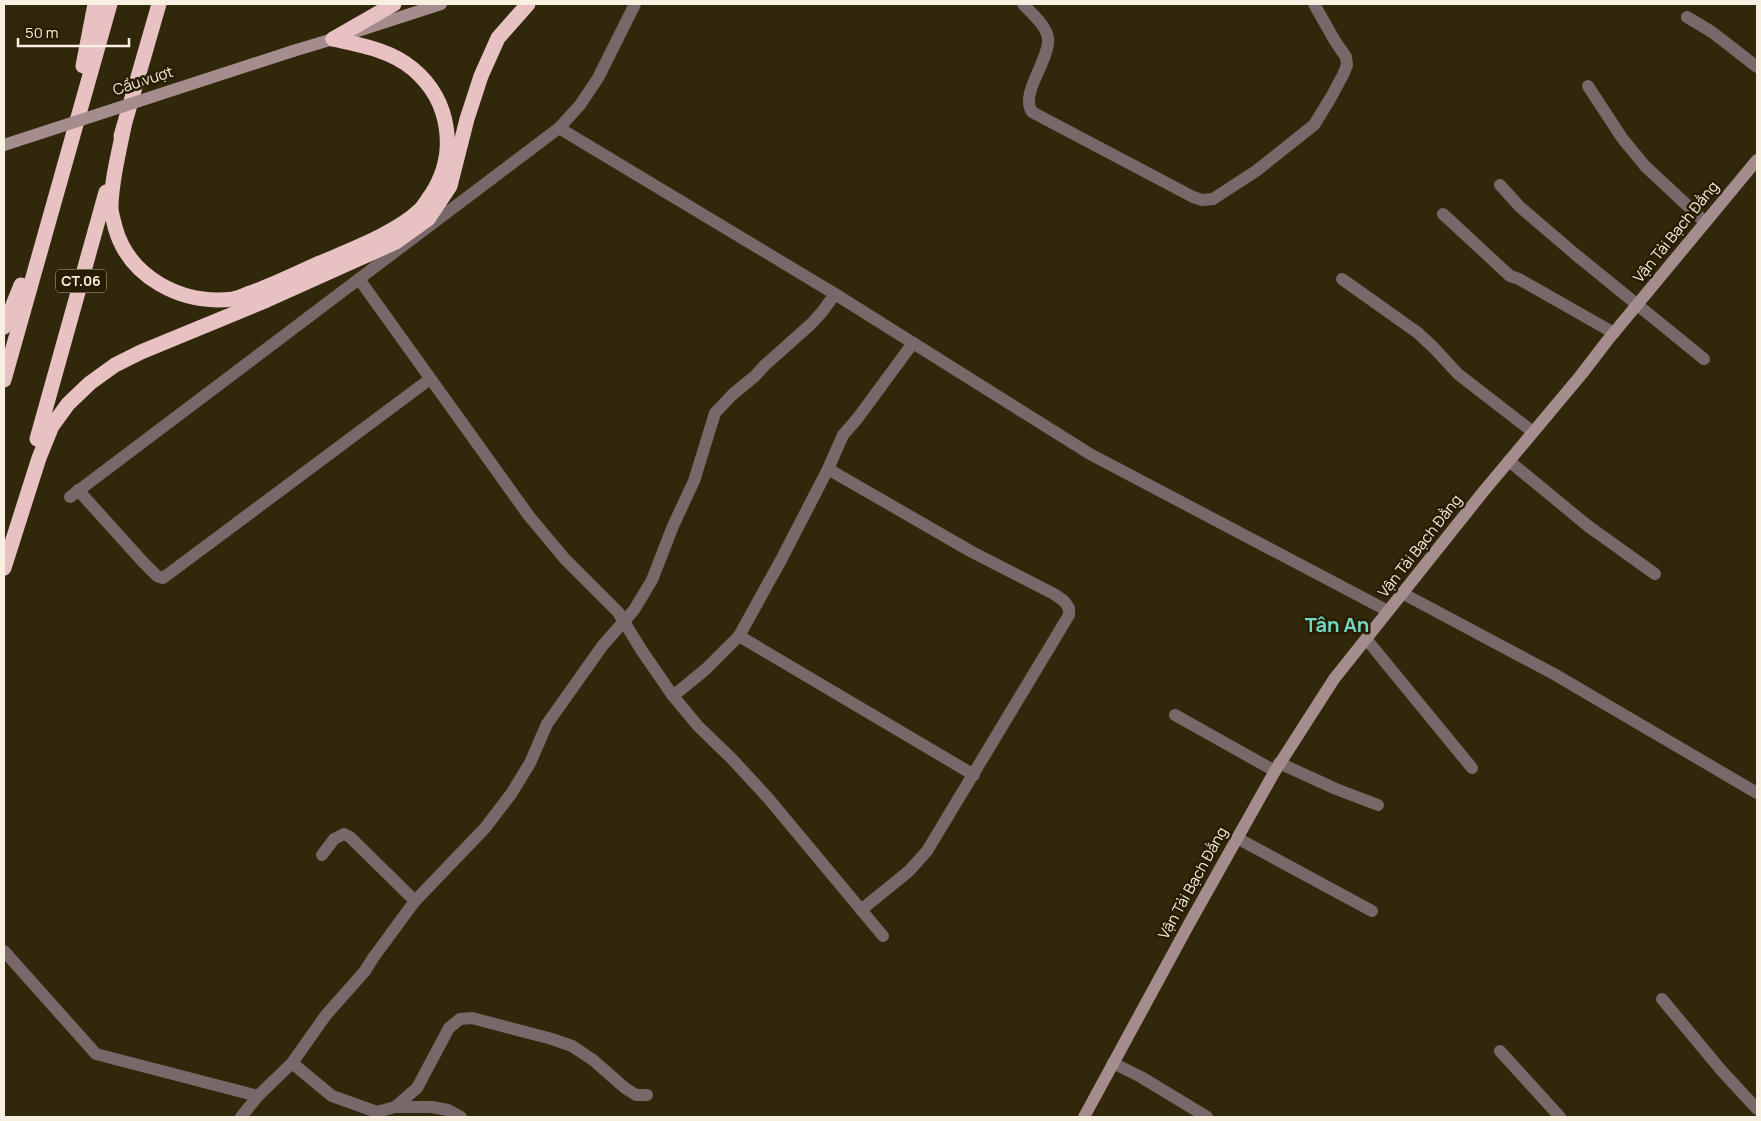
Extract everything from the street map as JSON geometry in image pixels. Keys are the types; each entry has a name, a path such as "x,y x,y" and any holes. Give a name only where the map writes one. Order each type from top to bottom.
{"highway":[{"path":"68,148 95,4"},
{"name":"CT.06","path":"4,380 110,4"},
{"name":"CT.06","path":"4,559 159,4"},
{"path":"333,40 394,4"},
{"path":"4,568 39,458 52,426 68,404 90,383 115,365 141,352 267,300 396,242 428,219 450,186 481,76 498,38 528,4"},
{"path":"124,126 115,171 111,210 118,240 134,264 151,280 178,294 206,300 234,299 263,288 390,232 420,210 440,182 448,151 445,119 434,92 414,69 392,55 363,46 333,40"},
{"path":"4,327 59,180"}],"street":[{"name":"Cầu vượt","path":"4,145 441,4"},
{"path":"430,379 163,578 158,576 143,562 74,493 559,128 580,106 598,78 635,4"},
{"path":"1023,4 1045,29 1048,37 1046,53 1033,84 1029,108 1032,112 1202,200 1212,199 1256,171 1314,125 1330,99 1343,76 1347,65 1346,57 1314,4"},
{"path":"1687,17 1712,32 1757,67"},
{"path":"1588,86 1622,138 1645,166 1705,222"},
{"path":"559,128 835,294 1090,454 1388,612"},
{"name":"Vận Tải Bạch Đằng","path":"1084,1117 1277,767 1334,679 1509,461 1581,376 1614,333 1757,160"},
{"path":"1500,185 1520,207 1600,277 1704,359"},
{"path":"1443,214 1510,276 1519,279 1614,333"},
{"path":"359,278 529,516 564,559 624,621 673,696 698,726 768,798 883,936"},
{"path":"1342,279 1418,334 1458,374 1533,432"},
{"path":"241,1117 258,1096 292,1064 326,1015 365,971 416,901 485,828 511,794 530,763 547,724 602,646 634,610 652,580 673,526 694,481 715,413 732,394 755,376 811,324 835,294"},
{"path":"673,696 706,669 739,636 781,560 828,469 843,435 857,420 913,343"},
{"path":"1509,461 1588,526 1655,574"},
{"path":"828,469 972,552 1054,594 1064,601 1069,608 1069,615 927,851 909,871 861,910"},
{"path":"1402,593 1554,674 1757,793"},
{"path":"739,636 974,775"},
{"path":"1367,640 1472,768"},
{"path":"1175,715 1277,767 1378,806"},
{"path":"322,855 334,839 344,834 350,837 416,901"},
{"path":"1237,838 1372,911"},
{"path":"4,952 96,1054 258,1096"},
{"path":"1662,999 1721,1070 1757,1109"},
{"path":"292,1064 332,1096 378,1115 395,1107 417,1088 449,1028 460,1019 472,1018 572,1046 593,1060 625,1088 636,1095 647,1095"},
{"path":"1500,1051 1560,1117"},
{"path":"1114,1063 1207,1117"},
{"path":"395,1107 432,1107 448,1110 461,1117"}],"district":[{"name":"Tân An","path":"1337,625"}]}
